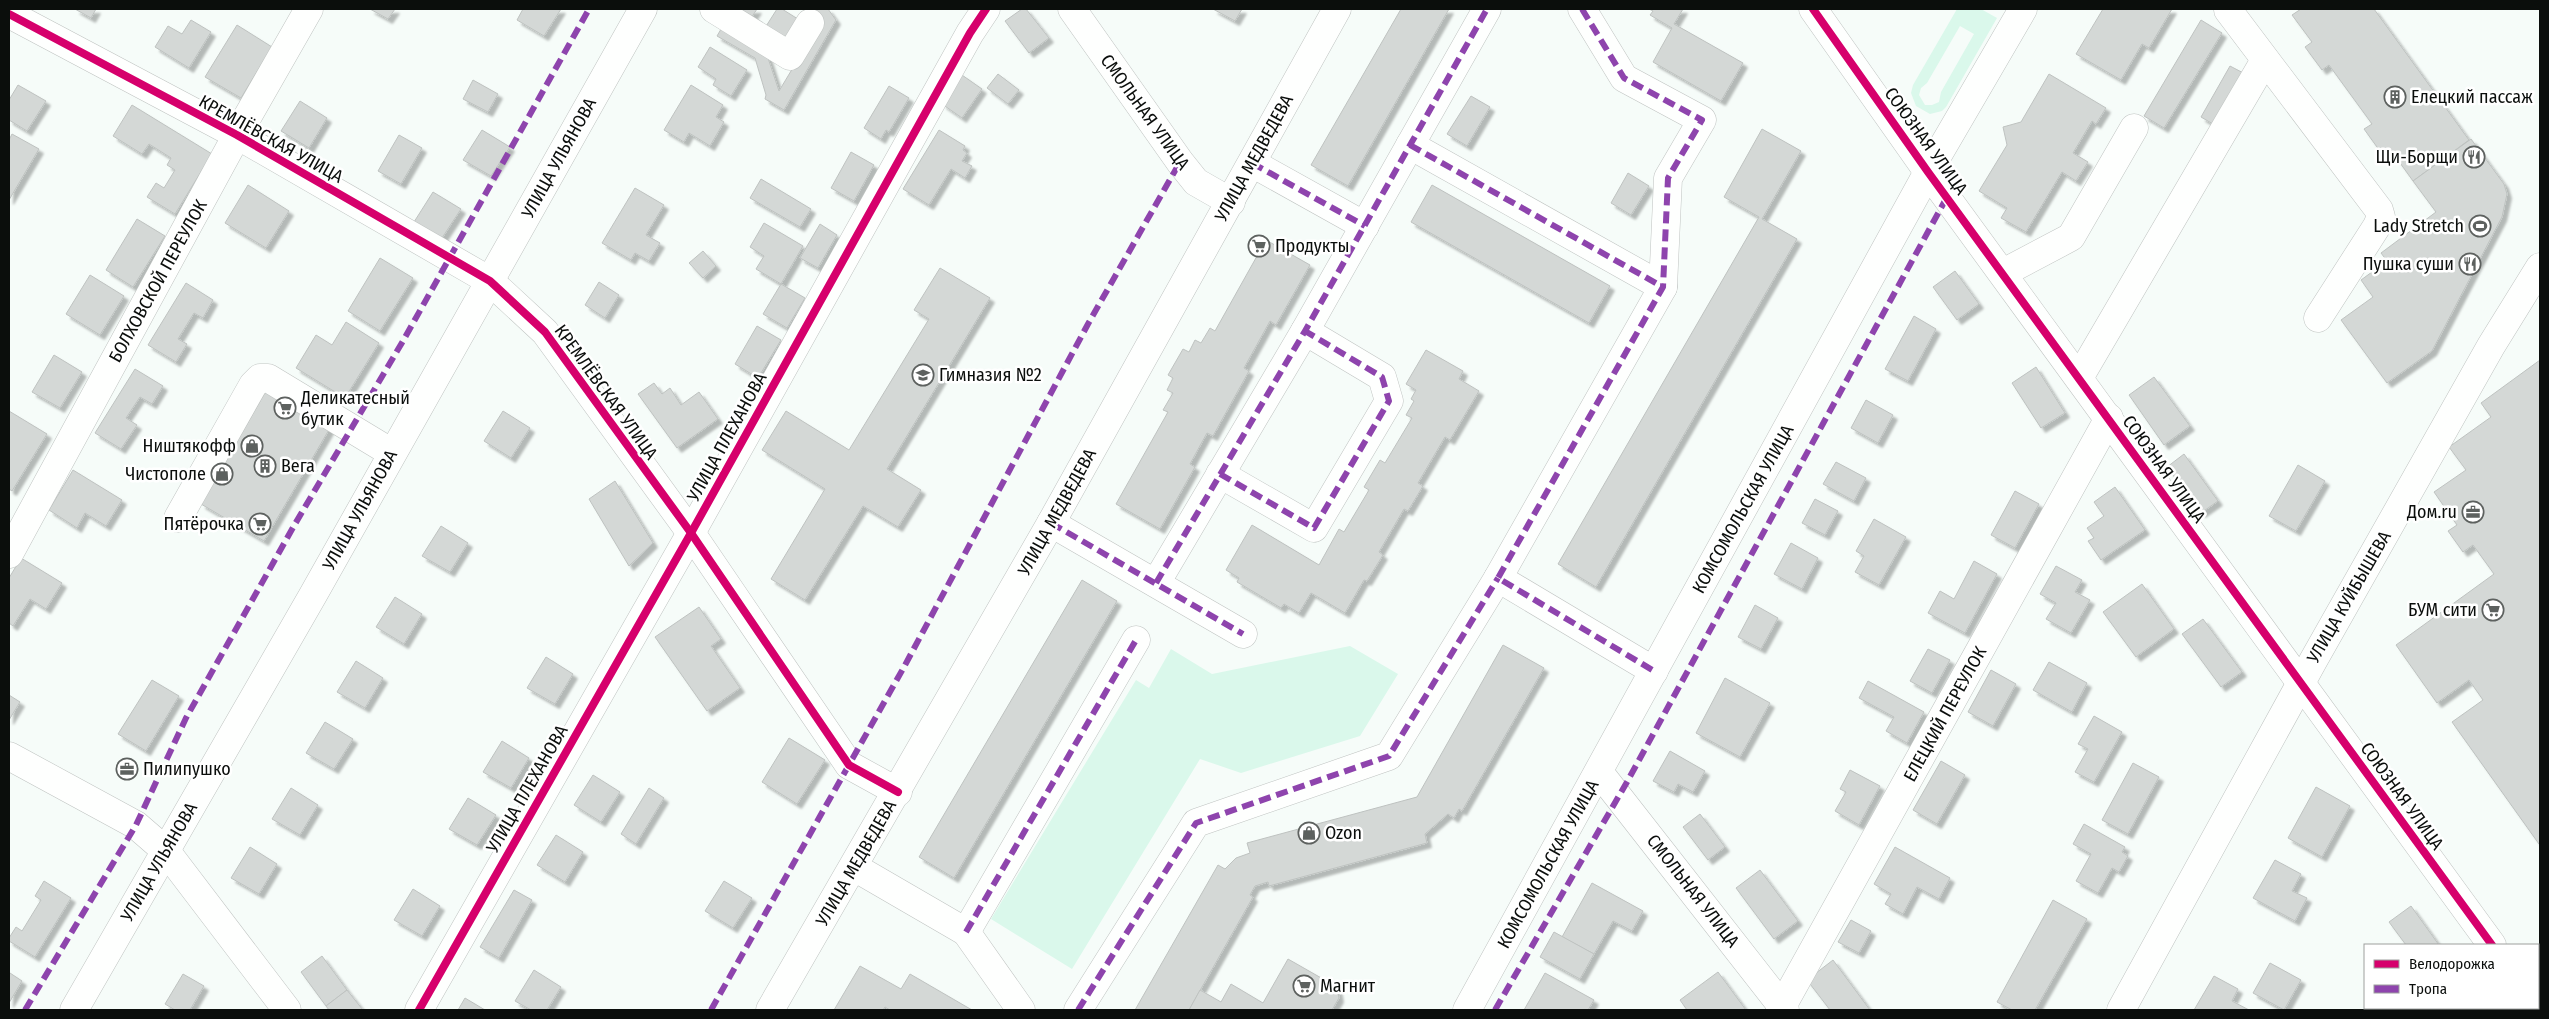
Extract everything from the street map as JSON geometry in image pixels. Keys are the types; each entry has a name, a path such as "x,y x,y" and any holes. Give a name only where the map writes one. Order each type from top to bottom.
{"street":[{"name":"БОЛХОВСКОЙ ПЕРЕУЛОК","path":"9,554 237,135 309,9"},
{"name":"УЛИЦА УЛЬЯНОВА","path":"74,1010 643,9"},
{"path":"714,9 790,56 810,23"},
{"name":"УЛИЦА ПЛЕХАНОВА","path":"419,1010 691,533 970,34 986,9"},
{"name":"СМОЛЬНАЯ УЛИЦА","path":"1072,9 1196,182 1230,202"},
{"name":"УЛИЦА МЕДВЕДЕВА","path":"770,1010 898,792 1051,523 1337,9"},
{"path":"1156,583 1305,331 1487,9"},
{"path":"1078,1010 1196,823 1389,756 1498,578 1663,288 1668,178 1702,120 1624,78 1582,9"},
{"name":"СОЮЗНАЯ УЛИЦА","path":"1813,9 1928,172 2301,682 2487,943"},
{"name":"КОМСОМОЛЬСКАЯ УЛИЦА","path":"1467,1010 1928,172 2023,9"},
{"path":"2228,10 2379,210 2381,217 2318,318"},
{"name":"КРЕМЛЁВСКАЯ УЛИЦА","path":"9,14 237,135 490,281 545,332 691,533 849,766 898,792"},
{"path":"2079,378 2265,60"},
{"path":"2003,274 2071,237 2134,128"},
{"path":"1410,145 1663,288"},
{"path":"1252,163 1364,226"},
{"name":"УЛИЦА КУЙБЫШЕВА","path":"2121,1010 2301,682 2491,346 2540,267"},
{"path":"1220,474 1314,528 1389,401 1382,377 1305,331"},
{"path":"178,518 253,385 260,378 268,378 392,453"},
{"name":"ЕЛЕЦКИЙ ПЕРЕУЛОК","path":"1783,1009 2109,418"},
{"path":"1051,523 1243,634"},
{"path":"1498,578 1654,671"},
{"path":"966,932 1136,640"},
{"path":"9,756 136,825 166,851 288,1010"},
{"name":"СМОЛЬНАЯ УЛИЦА","path":"1599,772 1783,1009"},
{"path":"854,867 966,932 1021,1010"}],"green space":[{"path":"1957,9 1981,9 1997,18 1942,111 1930,114 1916,106 1911,93 1913,85","holes":["1960,26 1974,34 1941,92 1939,102 1925,105 1919,95 1921,88 1927,83"]},
{"path":"1350,646 1398,674 1360,736 1241,773 1200,759 1072,969 991,919 1136,680 1149,688 1171,649 1212,674"}],"building":[{"path":"75,9 96,9 91,18"},
{"path":"370,9 395,9 388,19"},
{"path":"523,9 561,9 544,36 517,20"},
{"path":"731,9 757,9 748,23"},
{"path":"777,9 782,9 801,21 786,45 763,31"},
{"path":"810,9 828,9 836,20 784,110 765,99 766,95 755,58 717,36 724,24 765,49 779,91 821,21"},
{"path":"1022,9 1026,9 1049,38 1029,53 1005,21"},
{"path":"1213,9 1242,9 1235,21"},
{"path":"1401,9 1449,9 1348,186 1311,165"},
{"path":"1649,9 1683,9 1674,24 1743,63 1721,101 1653,62 1672,28 1650,15 1653,11"},
{"path":"2103,9 2172,9 2149,48 2142,44 2121,80 2076,54"},
{"name":"Елецкий пассаж","path":"2301,9 2374,9 2469,140 2413,181 2390,149 2382,154 2364,129 2372,124 2329,65 2322,70 2305,47 2312,42 2292,15"},
{"path":"191,20 211,32 189,68 155,47 168,26 182,34"},
{"path":"2201,20 2222,33 2164,128 2144,116"},
{"path":"237,25 272,47 241,98 205,77"},
{"path":"710,47 747,70 731,96 713,85 716,79 698,67"},
{"path":"2230,66 2249,76 2213,124 2201,117"},
{"path":"998,74 1019,90 1008,104 987,88"},
{"path":"2049,74 2106,108 2096,124 2092,121 2073,153 2088,162 2076,181 2062,172 2026,232 2001,218 2007,208 1979,191 2007,145 2003,127 2021,122"},
{"path":"962,75 982,89 962,118 942,104"},
{"path":"473,80 498,94 488,112 463,99"},
{"path":"18,85 46,101 27,131 9,120 9,100"},
{"path":"691,85 723,105 716,117 724,122 710,146 689,133 684,142 664,130"},
{"path":"889,86 909,98 889,132 886,130 881,139 864,128"},
{"path":"1471,96 1490,107 1467,146 1447,134"},
{"path":"300,101 327,118 309,148 281,131"},
{"path":"132,105 212,154 175,214 147,197 156,183 164,188 175,170 167,165 171,158 149,144 142,154 113,136"},
{"path":"1762,129 1801,151 1762,219 1797,239 1596,587 1558,564 1759,217 1724,197"},
{"path":"482,130 510,147 491,176 463,160"},
{"path":"939,130 965,146 963,150 967,153 962,161 972,166 965,178 951,169 929,205 903,189"},
{"path":"12,134 39,149 9,200 9,140"},
{"path":"399,135 422,148 401,184 378,171"},
{"path":"2471,139 2504,184 2507,194 2502,217 2432,351 2387,383 2341,320 2373,297 2361,280 2387,261 2381,253 2436,212 2413,181"},
{"path":"851,152 874,165 854,201 831,188"},
{"path":"1628,173 1649,186 1631,215 1611,203"},
{"path":"761,179 811,209 800,227 750,198"},
{"path":"248,185 289,211 266,248 225,223"},
{"path":"1432,185 1610,286 1589,323 1411,222"},
{"path":"635,188 664,205 646,235 660,243 649,261 635,253 631,260 602,243"},
{"path":"433,192 461,209 442,238 414,222"},
{"path":"137,219 165,236 133,287 106,270"},
{"path":"764,223 803,246 781,284 756,269 764,256 750,247"},
{"path":"820,224 837,235 818,268 800,258"},
{"path":"1266,240 1310,265 1276,325 1270,321 1244,368 1249,371 1213,436 1207,433 1190,464 1195,467 1160,529 1116,504 1168,412 1163,410 1173,393 1167,390 1173,378 1168,375 1183,349 1189,352 1195,340 1201,343 1210,328 1215,331"},
{"path":"703,251 716,266 703,278 689,263"},
{"path":"380,258 413,278 380,331 348,311"},
{"path":"940,268 990,298 887,469 921,490 898,527 863,506 805,600 771,579 825,489 762,450 786,411 849,450 929,319 914,310"},
{"path":"1955,271 1979,304 1957,320 1933,287"},
{"path":"90,275 124,296 100,335 66,314"},
{"path":"599,282 619,295 605,318 585,305"},
{"path":"186,283 213,300 203,318 194,313 178,339 187,344 176,362 148,345"},
{"path":"781,284 805,298 787,328 763,314"},
{"path":"1914,316 1936,329 1908,381 1885,369"},
{"path":"346,322 379,343 345,398 296,368 316,335 332,345"},
{"path":"757,326 781,340 758,378 735,364"},
{"path":"1426,350 1463,371 1459,379 1479,391 1450,440 1445,437 1418,483 1423,486 1408,511 1404,509 1379,552 1383,555 1367,581 1364,580 1345,613 1311,593 1299,613 1284,604 1281,608 1237,582 1239,578 1226,570 1252,525 1319,565 1339,529 1344,532 1369,490 1364,487 1380,460 1385,463 1412,418 1406,415 1414,401 1411,399 1416,390 1406,384"},
{"path":"54,355 82,372 60,408 32,392"},
{"name":"БУМ сити","path":"2540,360 2539,844 2452,722 2483,700 2469,680 2437,703 2396,645 2494,574 2473,545 2463,552 2448,531 2457,525 2434,492 2466,470 2449,447 2491,417 2481,403"},
{"path":"2036,367 2065,413 2041,428 2012,383"},
{"path":"135,369 163,386 152,404 140,397 126,418 137,425 121,449 95,433"},
{"path":"2154,377 2190,426 2164,445 2129,395"},
{"path":"654,383 662,394 670,388 681,405 699,392 718,419 677,448 638,394"},
{"name":"Вега","path":"266,391 330,428 264,541 201,504"},
{"path":"1866,400 1893,415 1878,443 1851,428"},
{"path":"9,411 47,434 12,491 9,489"},
{"path":"503,411 530,428 511,458 484,441"},
{"path":"2184,454 2218,501 2201,513 2167,467"},
{"path":"1836,462 1866,478 1854,501 1823,484"},
{"path":"2298,465 2325,481 2296,531 2269,516"},
{"path":"73,470 122,500 106,526 85,513 77,528 49,510"},
{"path":"615,481 653,543 629,566 589,499"},
{"path":"2115,487 2145,530 2101,560 2088,541 2094,538 2087,528 2104,516 2094,502"},
{"path":"2015,491 2039,504 2015,548 1991,535"},
{"path":"1815,499 1838,511 1825,535 1802,523"},
{"path":"1874,519 1906,537 1879,585 1855,572 1864,556 1856,551"},
{"path":"441,526 468,543 450,572 422,556"},
{"path":"1791,543 1818,558 1802,589 1774,574"},
{"path":"21,558 62,583 46,609 30,599 13,626 9,623 9,578"},
{"path":"1974,561 1997,574 1965,633 1928,613 1940,591 1954,599"},
{"path":"2056,566 2082,580 2075,592 2090,600 2071,633 2046,619 2056,603 2040,594"},
{"path":"1082,580 1117,601 954,878 919,857"},
{"path":"2142,584 2174,629 2136,657 2103,612"},
{"path":"395,597 422,614 404,644 376,627"},
{"path":"1755,605 1778,618 1761,649 1738,637"},
{"path":"699,607 721,639 711,646 740,688 707,711 655,637"},
{"path":"2203,619 2242,672 2221,687 2182,634"},
{"path":"1503,645 1544,668 1462,811 1459,809 1454,818 1448,814 1425,834 1427,843 1269,886 1268,882 1255,886 1250,895 1253,897 1189,1010 1135,1010 1218,865 1225,869 1236,858 1250,853 1247,843 1417,797"},
{"path":"1928,649 1950,660 1932,693 1910,681"},
{"path":"546,657 573,674 555,704 527,688"},
{"path":"356,661 383,678 365,708 337,692"},
{"path":"2049,662 2087,683 2072,712 2033,690"},
{"path":"1991,670 2016,684 1993,726 1968,712"},
{"path":"1725,678 1770,703 1740,757 1696,733"},
{"path":"152,680 179,696 146,751 118,734"},
{"path":"1868,681 1924,712 1907,743 1886,731 1894,717 1859,698"},
{"path":"9,695 20,702 9,720"},
{"path":"2094,716 2122,732 2094,782 2075,772 2088,749 2078,744"},
{"path":"325,722 353,739 334,769 306,753"},
{"path":"789,738 825,760 797,804 762,782"},
{"path":"502,741 529,758 511,788 483,772"},
{"path":"1670,751 1705,771 1693,792 1678,784 1674,792 1653,781"},
{"path":"1941,761 1965,775 1937,824 1913,810"},
{"path":"2133,763 2159,777 2128,834 2102,820"},
{"path":"1850,770 1880,786 1859,825 1835,811 1846,792 1840,789"},
{"path":"593,775 620,792 601,822 574,805"},
{"path":"2316,787 2350,806 2322,857 2288,838"},
{"path":"291,788 318,805 300,835 272,819"},
{"path":"649,788 664,798 636,844 621,834"},
{"path":"468,798 496,815 477,845 449,829"},
{"path":"1700,814 1725,847 1708,860 1683,827"},
{"path":"2084,824 2125,847 2122,852 2128,856 2119,872 2112,868 2098,893 2076,881 2091,854 2073,844"},
{"path":"556,835 583,852 565,882 537,865"},
{"path":"250,847 277,864 259,894 231,878"},
{"path":"1895,847 1950,878 1939,899 1917,887 1903,914 1885,904 1891,894 1874,884"},
{"path":"2275,860 2301,874 2292,891 2307,898 2295,921 2253,898"},
{"path":"1760,870 1798,921 1774,939 1736,888"},
{"path":"44,881 71,898 35,957 9,941 9,938 16,927 22,931 41,900 35,896"},
{"path":"724,881 752,898 733,928 705,911"},
{"path":"1592,883 1643,911 1632,931 1613,921 1594,954 1562,937"},
{"path":"413,889 440,906 422,936 394,920"},
{"path":"514,890 532,900 499,958 480,947"},
{"path":"2053,900 2087,919 2035,1010 2012,1010 1997,1002"},
{"path":"2411,906 2438,944 2405,944 2389,922"},
{"path":"1851,920 1871,931 1859,953 1838,942"},
{"path":"1554,932 1594,954 1580,979 1540,957"},
{"path":"322,956 347,990 326,1006 301,972"},
{"name":"Магнит","path":"1288,959 1337,987 1339,998 1332,1010 1189,1010 1200,990 1221,1002 1231,984 1263,1003"},
{"path":"1833,960 1870,1010 1830,1010 1807,980"},
{"path":"2270,963 2301,980 2284,1010 2253,993"},
{"path":"860,966 901,989 910,974 972,1010 890,1010 885,1007 883,1010 834,1010"},
{"path":"534,970 561,987 547,1010 531,1010 515,1001"},
{"path":"1718,972 1746,1010 1687,1010 1680,1000"},
{"path":"10,973 22,981 9,1003 9,975"},
{"path":"1545,973 1594,1000 1588,1010 1524,1010"},
{"path":"183,974 204,986 190,1010 175,1010 165,1004"},
{"path":"2214,976 2238,989 2232,1001 2249,1010 2194,1010"},
{"path":"347,990 363,1010 329,1010 326,1006"},
{"path":"465,998 485,1010 458,1010"},
{"path":"2490,1009 2491,1010 2463,1010"}],"marked path":[{"path":"25,1010 136,825 186,718 295,524 403,341 589,9"},
{"path":"1156,583 1305,331 1487,9"},
{"path":"1582,9 1624,78 1702,120 1668,178 1663,287"},
{"path":"1410,145 1663,287 1498,578 1654,671"},
{"path":"711,1010 904,667 1088,324 1180,162"},
{"path":"1252,163 1365,226"},
{"path":"1495,1010 1627,782 1947,197"},
{"path":"1220,474 1314,528 1389,401 1382,377 1305,331"},
{"path":"1051,523 1243,634"},
{"path":"1078,1010 1196,823 1389,756 1498,578"},
{"path":"966,932 1136,640"}],"cycle path":[{"path":"419,1010 691,533 970,33 986,9"},
{"path":"1813,9 1928,172 2491,944"},
{"path":"9,14 237,135 490,281 545,332 691,533 849,765 898,792"}],"place":[{"name":"Елецкий пассаж","path":"2395,97"},
{"name":"Щи-Борщи","path":"2474,157"},
{"name":"Lady Stretch","path":"2480,226"},
{"name":"Продукты","path":"1259,246"},
{"name":"Пушка суши","path":"2470,264"},
{"name":"Гимназия №2","path":"923,375"},
{"name":"Деликатесный бутик","path":"285,408"},
{"name":"Ништякофф","path":"252,446"},
{"name":"Вега","path":"265,466"},
{"name":"Чистополе","path":"222,474"},
{"name":"Дом.ru","path":"2473,512"},
{"name":"Пятёрочка","path":"260,524"},
{"name":"БУМ сити","path":"2493,610"},
{"name":"Пилипушко","path":"127,769"},
{"name":"Ozon","path":"1309,833"},
{"name":"Магнит","path":"1304,986"}]}
